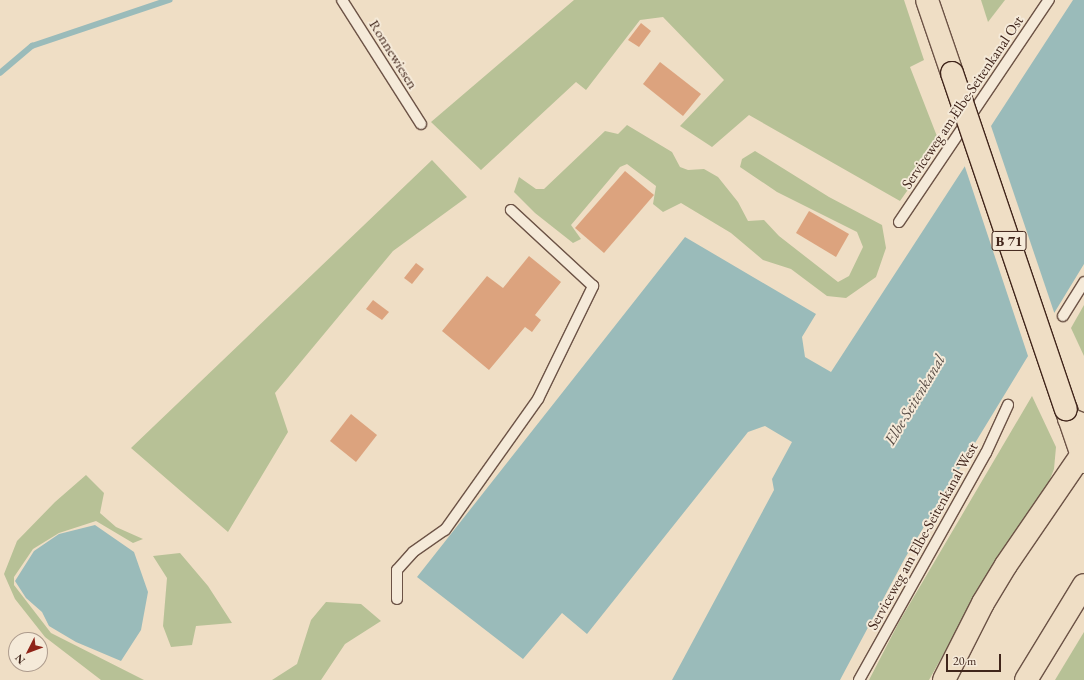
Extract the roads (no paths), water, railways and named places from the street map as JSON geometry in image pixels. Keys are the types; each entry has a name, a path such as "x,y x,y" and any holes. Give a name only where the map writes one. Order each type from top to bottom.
{"main road":[{"name":"B 71","path":"927,0 1073,418 1083,456"},
{"path":"944,680 983,603 1006,565 1083,456"},
{"path":"1026,680 1084,585"}],"lane":[{"name":"Ronnewiesen","path":"342,0 421,124"},
{"name":"Serviceweg am Elbe-Seitenkanal Ost","path":"899,222 1049,0"},
{"path":"397,599 397,570 414,552 445,530 538,399 592,286 510,210"},
{"path":"1063,316 1084,282"},
{"name":"Serviceweg am Elbe-Seitenkanal West","path":"859,680 986,452 1008,406"}],"water":[{"name":"Elbe-Seitenkanal","path":"1073,0 1084,0 1084,264 905,558 840,680 672,680 774,490 772,479 792,442 765,426 748,432 587,634 562,613 523,659 417,577 685,237 816,314 802,337 805,357 831,372"},
{"path":"95,525 134,552 148,592 141,630 121,661 76,642 49,626 42,612 26,598 15,581 34,551 59,534"}],"waterway":[{"path":"0,73 32,46 169,0"}]}
